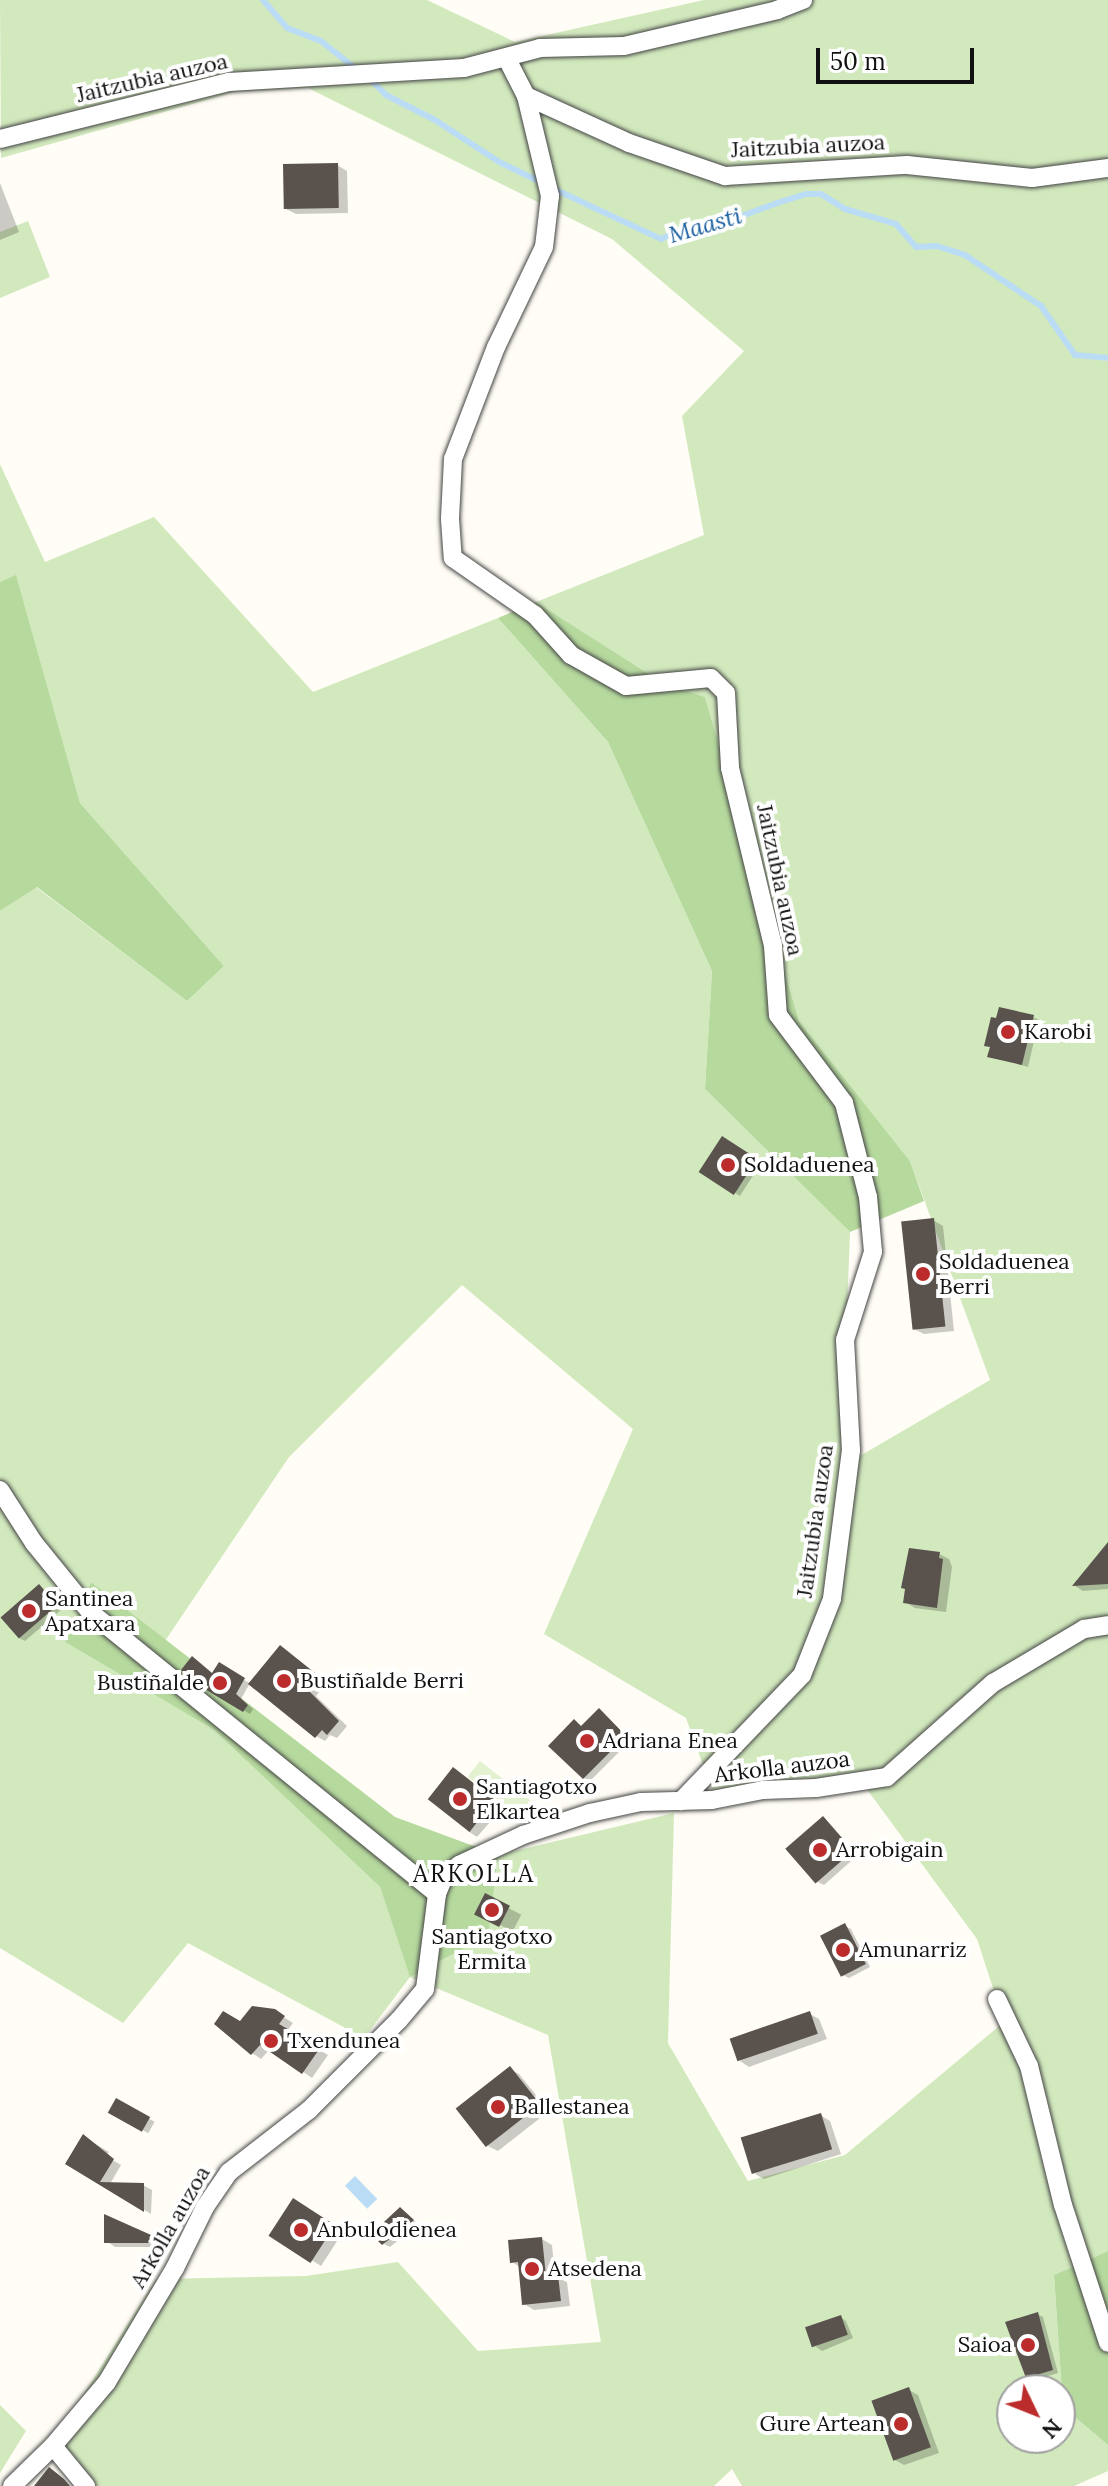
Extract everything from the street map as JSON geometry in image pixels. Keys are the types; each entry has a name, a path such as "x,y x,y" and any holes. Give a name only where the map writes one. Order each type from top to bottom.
{"street":[{"name":"Jaitzubia auzoa","path":"0,139 229,82 464,68 540,48 624,46 777,10 803,0"},
{"name":"Jaitzubia auzoa","path":"507,59 526,96 550,196 544,247 496,347 453,459 450,519 453,558 535,615 571,655 626,686 711,678 726,693 730,768 773,946 778,1015 844,1103 868,1197 873,1252 845,1340 851,1450 832,1599 802,1675 681,1801"},
{"name":"Jaitzubia auzoa","path":"526,96 629,143 725,176 907,165 1032,178 1108,168"},
{"path":"0,1490 34,1543 90,1612 437,1894"},
{"name":"Arkolla auzoa","path":"12,2486 53,2446 107,2382 175,2268 205,2207 229,2172 309,2110 399,2020 425,1989 437,1894 443,1879 459,1865 523,1835 590,1813 641,1802 681,1801 887,1777 993,1683 1084,1629 1108,1625"},
{"path":"997,1999 1029,2066 1063,2205 1108,2343"},
{"path":"53,2446 86,2486"}],"green space":[{"path":"0,0 427,0 515,42 704,0 1108,0 1108,2251 1054,2275 1061,2374 996,2374 996,2454 1076,2454 1076,2418 1108,2445 1108,2471 1074,2486 742,2486 732,2469 714,2486 83,2486 50,2448 156,2279 306,2276 398,2262 478,2351 601,2342 548,2035 410,1977 364,2038 188,1943 123,2023 0,1948 0,911 36,887 187,1001 224,966 80,803 16,576 0,582 0,464 45,562 154,517 313,692 498,618 608,742 712,971 705,1089 850,1232 841,1467 990,1380 910,1161 799,1021 705,697 663,683 536,602 704,535 682,416 744,351 612,239 308,88 235,92 1,158","holes":["462,1285 633,1429 544,1634 686,1718 714,1795 863,1784 977,1939 1004,2022 845,2155 748,2181 668,2043 674,1813 498,1855 410,1976 380,1887 214,1730 65,1642 91,1582 165,1641 289,1457"]},
{"path":"28,221 50,277 0,298 0,232"},
{"path":"16,575 80,803 224,966 187,1001 37,887 0,911 0,582"},
{"path":"536,602 663,683 705,697 799,1021 910,1161 924,1201 850,1232 705,1089 712,971 608,742 498,618"},
{"path":"91,1582 395,1817 498,1855 488,1935 410,1977 380,1887 214,1730 65,1642"},
{"path":"480,1761 532,1802 520,1817 468,1777"},
{"path":"1108,2251 1108,2445 1076,2418 1076,2374 1061,2374 1054,2275"},
{"path":"0,2405 26,2431 0,2473"}],"water":[{"path":"355,2176 377,2199 367,2209 345,2186"}],"building":[{"path":"338,163 339,208 284,209 283,164"},
{"name":"Karobi","path":"999,1007 1034,1015 1022,1065 987,1057 990,1047 984,1046 991,1017 996,1018"},
{"name":"Soldaduenea","path":"722,1136 757,1159 734,1195 699,1172"},
{"name":"Soldaduenea Berri","path":"934,1218 945,1326 913,1330 901,1221"},
{"path":"1108,1542 1108,1584 1072,1586"},
{"path":"909,1548 940,1552 939,1558 943,1559 937,1608 903,1603 905,1589 901,1588"},
{"name":"Santinea Apatxara","path":"39,1584 57,1605 19,1639 1,1617"},
{"name":"Bustiñalde Berri","path":"280,1645 320,1677 309,1691 339,1721 327,1735 322,1730 315,1738 248,1684"},
{"name":"Bustiñalde","path":"192,1656 212,1673 219,1662 245,1678 236,1694 248,1705 243,1712 203,1688 181,1670"},
{"name":"Adriana Enea","path":"599,1708 626,1736 583,1779 548,1746 574,1719 581,1726"},
{"name":"Santiagotxo Elkartea","path":"453,1767 495,1800 470,1832 428,1799"},
{"name":"Arrobigain","path":"823,1816 853,1851 815,1884 785,1849"},
{"name":"Santiagotxo Ermita","path":"485,1893 510,1906 499,1927 474,1914"},
{"name":"Amunarriz","path":"845,1923 866,1964 841,1977 820,1936"},
{"name":"Txendunea","path":"252,2006 275,2009 285,2016 279,2024 320,2048 302,2074 260,2045 251,2055 214,2024 223,2011 240,2021"},
{"path":"810,2011 818,2034 737,2061 730,2039"},
{"name":"Ballestanea","path":"510,2066 540,2105 486,2147 456,2108"},
{"path":"116,2098 150,2117 142,2132 108,2113"},
{"path":"821,2113 832,2149 752,2174 741,2138"},
{"path":"83,2134 114,2159 100,2182 144,2183 144,2212 65,2164"},
{"name":"Anbulodienea","path":"293,2198 335,2225 310,2263 268,2236"},
{"path":"400,2207 414,2220 382,2245 371,2234"},
{"path":"104,2214 169,2243 104,2243"},
{"name":"Atsedena","path":"542,2237 546,2276 558,2275 561,2301 522,2305 518,2262 510,2263 508,2240"},
{"name":"Saioa","path":"1038,2312 1053,2370 1024,2374 1005,2322"},
{"path":"841,2315 848,2335 812,2347 805,2327"},
{"name":"Gure Artean","path":"909,2387 931,2447 893,2461 871,2401"},
{"path":"49,2467 64,2479 70,2486 34,2486"}],"waterway":[{"name":"Maasti","path":"263,0 287,28 321,41 356,69"},
{"name":"Maasti","path":"369,78 386,95 435,120 501,163 543,183"},
{"name":"Maasti","path":"552,188 661,239 691,226 717,225 806,194 821,194 845,209 896,224 916,247 937,246 965,255 1041,306 1075,355 1108,358"}],"place":[{"name":"Karobi","path":"1008,1032"},
{"name":"Soldaduenea","path":"728,1165"},
{"name":"Soldaduenea Berri","path":"923,1274"},
{"name":"Santinea Apatxara","path":"29,1611"},
{"name":"Bustiñalde Berri","path":"284,1681"},
{"name":"Bustiñalde","path":"220,1683"},
{"name":"Adriana Enea","path":"587,1741"},
{"name":"Santiagotxo Elkartea","path":"460,1799"},
{"name":"Arrobigain","path":"820,1850"},
{"name":"Santiagotxo Ermita","path":"492,1910"},
{"name":"Amunarriz","path":"843,1950"},
{"name":"Txendunea","path":"271,2041"},
{"name":"Ballestanea","path":"498,2107"},
{"name":"Anbulodienea","path":"301,2230"},
{"name":"Atsedena","path":"532,2269"},
{"name":"Saioa","path":"1028,2345"},
{"name":"Gure Artean","path":"901,2424"}],"district":[{"name":"ARKOLLA","path":"474,1874"}]}
